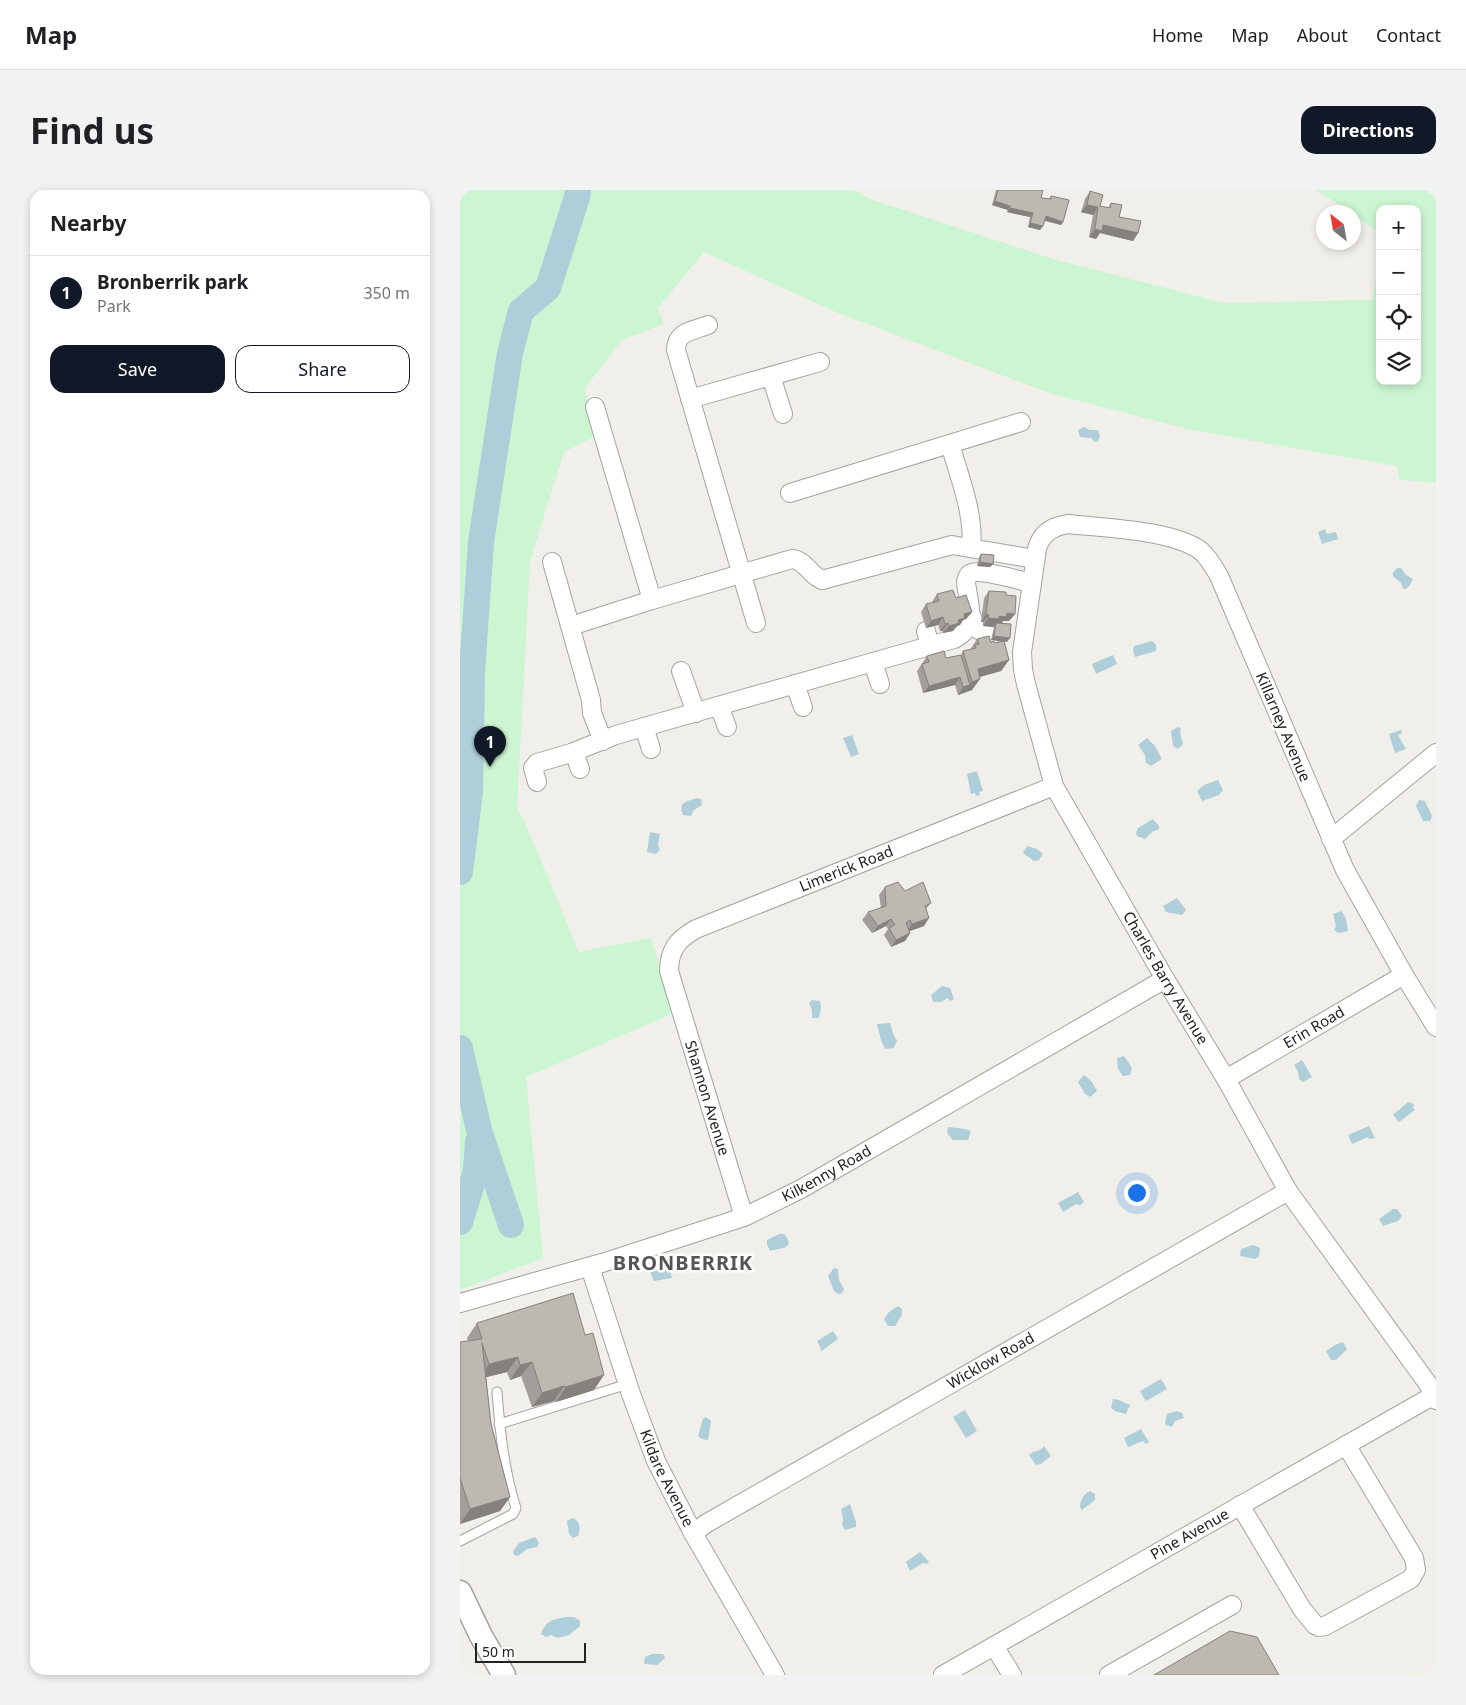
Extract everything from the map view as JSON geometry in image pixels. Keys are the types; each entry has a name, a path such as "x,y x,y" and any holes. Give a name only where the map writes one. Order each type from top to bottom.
{"street":[{"path":"708,326 682,334 678,338 676,350 756,623"},
{"path":"690,399 820,362"},
{"path":"771,376 783,414"},
{"path":"596,407 652,600"},
{"path":"790,493 1021,422"},
{"path":"950,444 970,516 973,534 967,558 967,594 975,628 981,632 991,634"},
{"name":"Charles Barry Avenue","path":"1062,525 1050,529 1041,538 1037,549 1022,652 1023,670 1054,786 1165,979 1226,1079 1288,1190 1422,1376 1435,1397"},
{"name":"Killarney Avenue","path":"1062,525 1175,538 1193,546 1208,558 1219,576 1345,870 1404,975 1436,1027"},
{"path":"571,626 792,559 798,559 812,575 822,580 952,545 967,558 970,573 977,572 1032,583"},
{"path":"967,558 1035,559"},
{"path":"552,562 591,700 592,713 609,733"},
{"path":"537,782 533,768 537,763 564,749 609,733 644,727 676,712 707,706 851,661 873,662 928,639 950,648 971,624 972,617"},
{"path":"873,662 880,684"},
{"path":"680,671 707,706 727,727"},
{"path":"783,683 803,707"},
{"path":"644,727 651,748"},
{"path":"564,749 580,770"},
{"path":"1331,839 1436,753"},
{"name":"Limerick Road","path":"670,978 669,964 674,948 684,936 696,929 1054,786"},
{"name":"Erin Road","path":"1226,1079 1404,975"},
{"name":"Shannon Avenue","path":"670,978 744,1217"},
{"name":"Kilkenny Road","path":"460,1303 590,1267 744,1217 801,1189 1165,979"},
{"name":"Wicklow Road","path":"694,1533 707,1523 1288,1190"},
{"name":"Kildare Avenue","path":"590,1267 628,1384 656,1461 694,1533 775,1675"},
{"name":"Pine Avenue","path":"943,1675 1346,1445 1435,1397"},
{"path":"1240,1505 1302,1609 1309,1619 1319,1627 1325,1626 1411,1579 1416,1570 1414,1558 1346,1445"},
{"path":"460,1592 481,1636 504,1675"},
{"path":"1109,1675 1232,1605"},
{"path":"994,1646 1012,1675"}],"lane":[{"path":"499,1424 628,1384"},
{"path":"460,1541 513,1514 516,1508 509,1488 499,1424 497,1392"}],"green space":[{"path":"460,190 854,190 870,199 1053,259 1224,303 1373,300 1376,279 1376,385 1421,385 1421,205 1376,205 1376,230 1361,220 1361,205 1339,205 1316,190 1436,190 1436,483 1400,480 1397,466 1192,430 1052,394 838,313 704,252 658,308 664,324 622,340 585,388 596,436 564,452 530,561 517,809 524,820 579,952 651,938 674,1013 526,1077 543,1258 460,1290"}],"water":[{"path":"1084,427 1090,430 1098,430 1100,436 1098,441 1095,442 1091,438 1080,437 1078,430"},
{"path":"1325,529 1327,534 1336,532 1338,539 1322,544 1318,532"},
{"path":"1397,568 1401,568 1406,575 1413,579 1406,589 1403,589 1401,583 1393,576"},
{"path":"1152,641 1156,645 1156,651 1135,657 1134,646"},
{"path":"1113,655 1117,664 1096,674 1092,664"},
{"path":"1178,727 1181,728 1180,733 1183,744 1178,749 1173,746 1171,731"},
{"path":"1401,730 1402,733 1398,735 1406,749 1395,753 1389,734"},
{"path":"852,735 859,754 851,757 843,738"},
{"path":"1147,738 1155,746 1162,759 1151,766 1146,763 1145,755 1138,745"},
{"path":"977,771 983,791 979,792 980,795 976,796 975,793 971,794 967,774"},
{"path":"1218,780 1223,790 1219,795 1202,801 1197,791 1204,785"},
{"path":"697,798 701,799 702,805 694,810 691,816 683,815 683,804"},
{"path":"1419,800 1425,801 1432,816 1430,821 1423,821 1416,806"},
{"path":"1153,819 1159,826 1159,829 1152,832 1145,839 1137,836 1138,828"},
{"path":"650,832 660,834 658,845 660,850 656,854 647,852"},
{"path":"1027,846 1037,849 1043,854 1039,860 1034,861 1023,853"},
{"path":"1177,898 1186,910 1182,915 1166,912 1163,906"},
{"path":"1342,911 1346,919 1348,931 1339,933 1334,930 1336,926 1333,914"},
{"path":"942,986 950,988 954,999 950,1001 948,998 941,1002 933,1002 931,995"},
{"path":"812,1000 820,1001 819,1018 812,1018 812,1010 809,1003"},
{"path":"890,1023 897,1040 894,1048 885,1049 877,1024"},
{"path":"1124,1056 1132,1068 1130,1075 1123,1076 1118,1069 1117,1058"},
{"path":"1302,1060 1312,1077 1303,1082 1299,1079 1294,1065"},
{"path":"1084,1075 1092,1082 1097,1091 1090,1097 1085,1094 1078,1082"},
{"path":"1408,1102 1414,1104 1413,1108 1415,1110 1399,1122 1393,1115"},
{"path":"1369,1126 1375,1138 1369,1139 1368,1137 1352,1144 1348,1135"},
{"path":"948,1127 971,1131 968,1140 953,1140 947,1133"},
{"path":"1078,1192 1084,1202 1080,1205 1076,1204 1063,1212 1058,1203"},
{"path":"1393,1209 1397,1209 1402,1216 1398,1221 1383,1226 1379,1219"},
{"path":"779,1234 784,1234 788,1239 788,1246 770,1251 767,1240"},
{"path":"1253,1245 1260,1248 1259,1256 1255,1259 1240,1256 1241,1249"},
{"path":"669,1267 672,1278 654,1281 650,1272"},
{"path":"834,1268 838,1269 839,1280 844,1289 842,1293 838,1294 834,1291 828,1276"},
{"path":"898,1306 902,1309 902,1315 895,1326 888,1326 884,1319 889,1312"},
{"path":"833,1331 838,1339 820,1352 821,1349 817,1341"},
{"path":"1343,1342 1347,1349 1336,1360 1331,1360 1326,1351"},
{"path":"1161,1379 1167,1389 1146,1401 1140,1391"},
{"path":"1113,1399 1130,1405 1126,1414 1111,1408"},
{"path":"965,1410 977,1431 966,1438 953,1417"},
{"path":"1177,1411 1182,1413 1184,1418 1175,1421 1172,1427 1166,1425 1167,1414"},
{"path":"706,1417 711,1421 708,1440 698,1436 703,1419"},
{"path":"1141,1429 1149,1442 1146,1444 1143,1441 1128,1447 1124,1438"},
{"path":"1044,1446 1051,1456 1041,1464 1036,1465 1029,1455"},
{"path":"1090,1491 1095,1494 1095,1500 1082,1510 1080,1507 1082,1500"},
{"path":"850,1504 856,1527 845,1530 842,1525 841,1509"},
{"path":"572,1518 577,1521 580,1528 578,1536 573,1538 569,1534 567,1523"},
{"path":"535,1537 539,1543 537,1547 527,1549 518,1556 514,1555 513,1552 519,1543"},
{"path":"920,1552 929,1562 927,1564 923,1563 910,1571 906,1562"},
{"path":"574,1617 580,1621 580,1626 569,1635 557,1638 552,1635 546,1637 541,1634 550,1621"},
{"path":"652,1654 663,1654 665,1658 657,1665 644,1664 645,1657"}],"building":[{"path":"998,190 1043,190 1041,198 1051,199 1051,196 1069,200 1063,222 1046,216 1043,226 1030,223 1033,213 1010,208 1010,206 995,201"},
{"path":"1090,191 1103,195 1100,206 1110,208 1111,203 1122,205 1119,217 1141,221 1138,233 1103,225 1102,231 1095,229 1098,207 1087,205"},
{"path":"981,554 994,555 993,564 980,562"},
{"path":"953,590 956,598 966,595 972,612 964,614 965,618 958,620 959,623 949,626 948,623 945,624 943,617 931,621 926,604 939,601 937,594"},
{"path":"989,591 1006,592 1006,595 1016,596 1015,614 1007,613 1006,617 999,616 999,619 988,618 989,615 986,614"},
{"path":"996,623 1011,624 1010,638 994,636"},
{"path":"989,636 991,642 1004,641 1009,660 978,669 980,679 972,682 963,651 976,648 975,645 979,644 977,639"},
{"path":"944,651 946,658 961,655 970,685 963,687 960,677 929,686 922,664 929,662 927,656"},
{"path":"898,882 905,891 923,882 931,903 925,906 929,918 912,924 910,920 906,923 910,933 896,940 889,928 895,925 891,919 878,926 868,912 886,906 885,887"},
{"path":"573,1293 585,1335 593,1333 604,1375 542,1393 532,1362 520,1365 518,1357 489,1364 482,1343 491,1424 510,1497 470,1509 460,1478 460,1342 482,1339 477,1323"},
{"path":"1230,1631 1257,1637 1279,1675 1154,1675"}],"waterway":[{"path":"460,872 470,792 472,672 481,542 510,353 521,311 548,288 578,190"},
{"path":"460,1048 479,1130 511,1225"},
{"path":"460,1222 476,1171 478,1141"}],"place":[{"name":"Bronberrik park","path":"490,767"}],"district":[{"name":"BRONBERRIK","path":"683,1263"}]}
